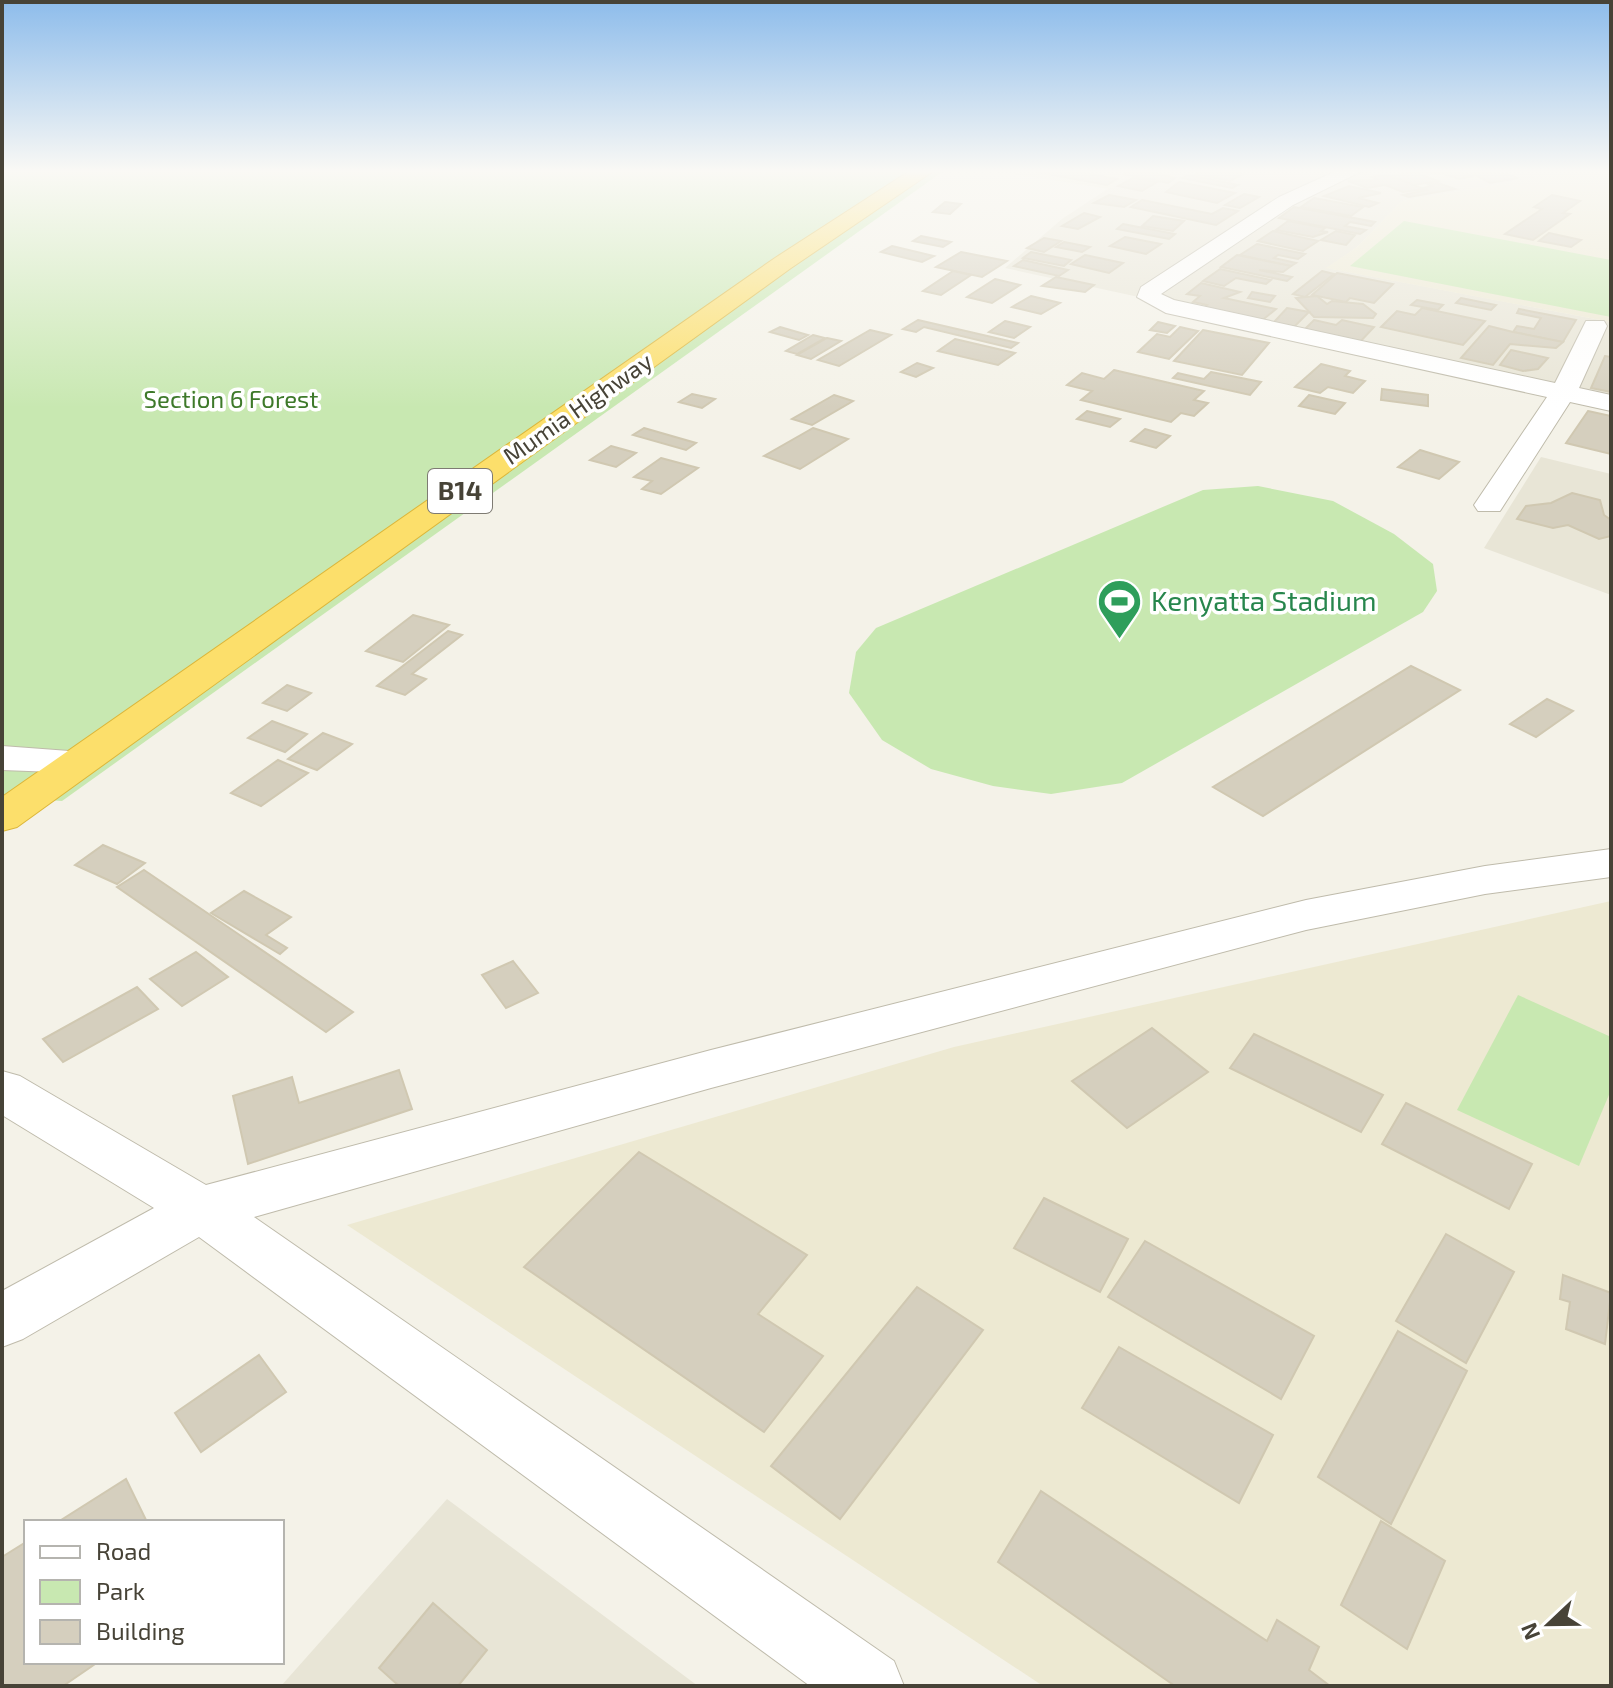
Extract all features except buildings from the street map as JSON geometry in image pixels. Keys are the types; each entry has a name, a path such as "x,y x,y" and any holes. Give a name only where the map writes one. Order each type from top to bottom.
{"highway":[{"name":"Mumia Highway","path":"2,817 802,251"}],"street":[{"path":"1211,251 1149,292 1149,297 1166,306 1611,403"},
{"path":"1489,505 1563,393 1595,326"},
{"path":"2,758 82,761"},
{"path":"2,1321 201,1209 711,1069 1292,919 1485,880 1611,863"},
{"path":"2,1090 201,1209 869,1686"}],"shaded area":[{"path":"1025,251 1352,251 1327,268 1611,322 1611,399 1005,268"},
{"path":"1351,251 1611,251 1611,322 1326,268"},
{"path":"1541,457 1611,474 1611,595 1484,548"},
{"path":"1611,901 1611,1686 1043,1686 347,1225 954,1047"},
{"path":"447,1499 698,1686 281,1686"}],"green space":[{"name":"Section 6 Forest","path":"2,251 832,251 62,801 2,797"},
{"path":"1368,251 1562,251 1611,260 1611,317 1350,266"},
{"name":"Kenyatta Stadium","path":"1258,486 1333,501 1394,534 1433,564 1437,591 1423,612 1122,783 1051,794 993,786 931,769 882,740 849,693 856,652 876,628 1203,490"},
{"path":"1518,995 1611,1037 1611,1090 1579,1166 1457,1110"}],"place":[{"name":"Kenyatta Stadium","path":"1120,640"}]}
